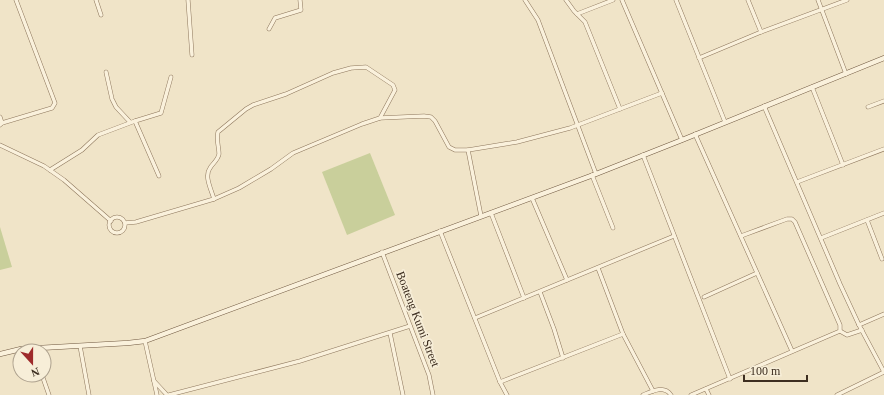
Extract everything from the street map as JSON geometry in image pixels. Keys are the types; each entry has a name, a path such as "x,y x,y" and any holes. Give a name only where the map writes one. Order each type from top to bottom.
{"street":[{"path":"0,117 1,124 52,108 55,103 16,0"},
{"path":"96,0 101,15"},
{"path":"188,0 192,55"},
{"path":"269,29 275,18 301,10 300,0"},
{"path":"525,0 538,20 578,124 613,228"},
{"path":"566,0 585,22 620,109"},
{"path":"577,14 613,0"},
{"path":"622,0 682,140"},
{"path":"676,0 725,122"},
{"path":"748,0 761,32"},
{"path":"818,0 846,74"},
{"path":"699,58 761,32 847,0"},
{"path":"52,348 128,343 145,340 532,198 682,140 884,58"},
{"path":"214,198 207,175 209,169 219,154 217,137 218,132 253,105 286,94 333,73 351,68 366,67 395,87 395,90 380,118"},
{"path":"106,72 112,99 116,107 130,122"},
{"path":"50,170 82,150 98,135 130,122 161,113 171,77"},
{"path":"812,87 843,165"},
{"path":"125,223 136,222 214,198 245,185 271,169 293,152 380,118 431,117 435,121 449,148 455,150 468,150 517,142 570,128 662,93"},
{"path":"868,107 884,101"},
{"path":"764,106 840,284 859,325 884,372 837,395"},
{"path":"135,121 159,176"},
{"path":"695,134 792,351"},
{"path":"0,145 33,160 50,170 64,180 110,221"},
{"path":"797,182 884,149"},
{"path":"468,150 481,216"},
{"path":"643,155 730,379"},
{"path":"532,198 567,280"},
{"path":"491,213 524,298"},
{"path":"821,238 884,213"},
{"path":"118,217 123,219 125,227 123,231 116,233 110,229 110,221 118,217"},
{"path":"741,236 787,219 792,219 798,227 840,325 840,331"},
{"path":"867,220 882,259"},
{"path":"440,231 500,382 507,395"},
{"path":"475,318 674,236"},
{"name":"Boateng Kumi Street","path":"382,252 429,375 433,395"},
{"path":"598,268 623,334 654,391"},
{"path":"704,297 757,273"},
{"path":"540,292 563,358"},
{"path":"859,325 883,316"},
{"path":"154,381 168,395 300,360 410,326"},
{"path":"840,331 847,335 862,330"},
{"path":"691,395 840,331"},
{"path":"390,333 403,395"},
{"path":"500,382 623,334"},
{"path":"145,340 157,395"},
{"path":"80,346 89,395"},
{"path":"0,354 12,350"},
{"path":"45,383 49,395"},
{"path":"643,395 661,389 672,395"},
{"path":"706,389 709,395"}],"green space":[{"path":"370,153 395,215 347,235 322,172"},
{"path":"0,227 12,267 0,270"}]}
